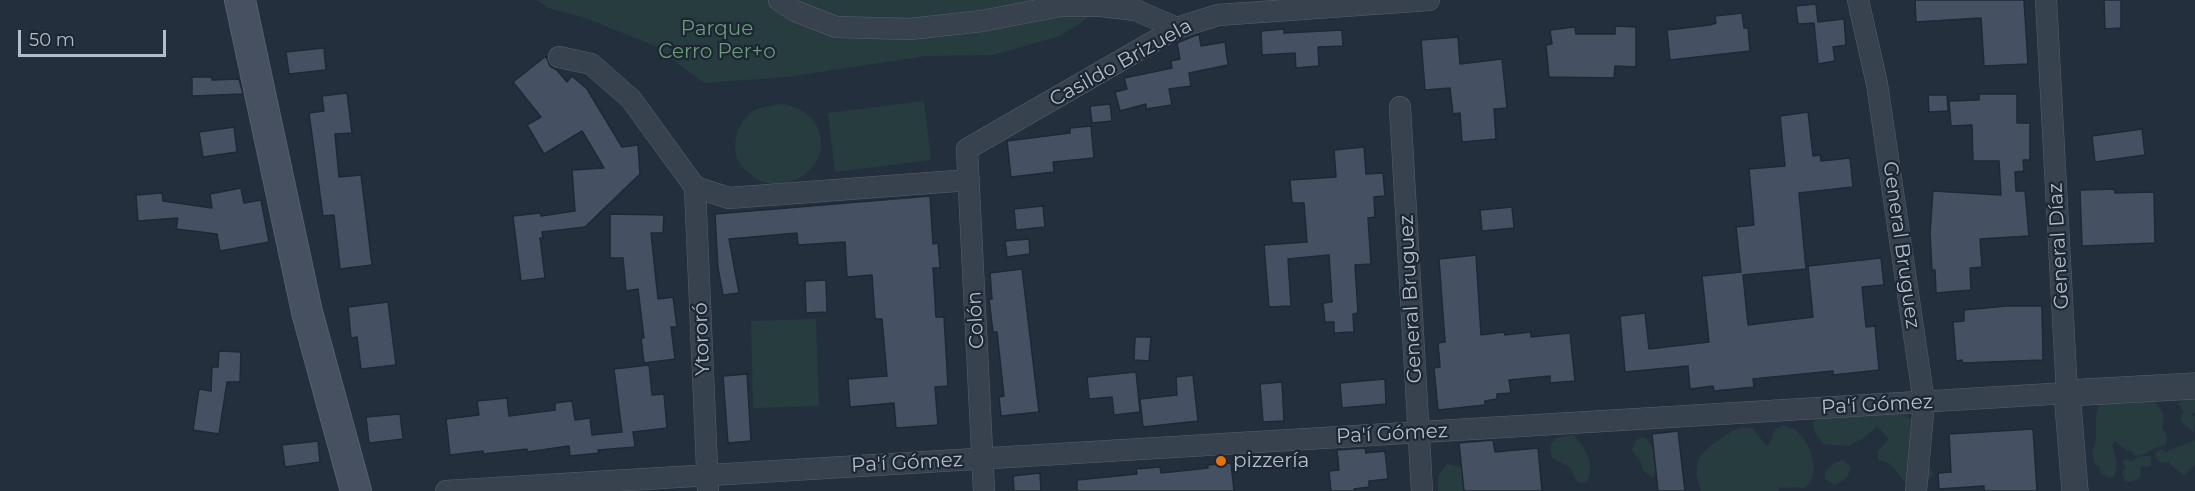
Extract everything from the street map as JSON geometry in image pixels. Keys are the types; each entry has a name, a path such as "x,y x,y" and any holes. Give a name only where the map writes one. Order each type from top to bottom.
{"main road":[{"path":"240,0 307,312 356,491"}],"street":[{"path":"779,0 795,10 836,27 910,29 982,21 1059,6 1101,6 1135,10 1177,28"},
{"name":"Casildo Brizuela","path":"967,149 1177,28 1218,15 1429,0"},
{"name":"General Bruguez","path":"1858,0 1877,84 1924,402 1916,491"},
{"name":"General Díaz","path":"2046,0 2067,393 2075,491"},
{"path":"559,57 591,64 631,99 695,187 729,198 969,180"},
{"name":"General Bruguez","path":"1400,107 1422,491"},
{"name":"Colón","path":"967,149 984,491"},
{"name":"Ytororó","path":"695,187 708,483"},
{"name":"Pa'í Gómez","path":"446,491 708,483 982,459 2195,386"}],"green space":[{"name":"Parque Cerro Per+o","path":"537,0 1114,0 1060,36 993,55 926,56 787,77 704,83 655,46 588,19 548,8"},
{"path":"924,101 931,160 835,172 828,113"},
{"path":"782,104 799,109 811,118 818,129 821,142 819,155 813,167 802,176 786,183 773,184 756,179 742,166 735,144 739,128 749,115 755,110"},
{"path":"816,319 819,406 753,408 751,321"},
{"path":"2186,397 2195,398 2195,413 2190,414 2195,416 2194,433 2181,421 2184,412 2178,404"},
{"path":"2153,400 2161,409 2164,417 2162,428 2167,435 2166,445 2135,456 2132,451 2127,451 2115,441 2112,444 2116,461 2115,473 2113,477 2108,478 2100,473 2099,466 2095,465 2092,452 2099,405"},
{"path":"1889,412 1902,414 1914,423 1916,427 1909,445 1928,458 1933,475 1927,483 1906,483 1889,463 1878,460 1878,451 1889,439 1877,427 1862,439 1848,446 1823,444 1815,433 1813,423 1818,417"},
{"path":"1783,425 1797,431 1811,453 1814,473 1807,486 1802,489 1778,487 1779,491 1701,491 1697,474 1698,461 1711,445 1734,430 1753,428 1766,446 1769,445 1775,429"},
{"path":"1572,434 1581,444 1590,462 1587,482 1580,483 1576,480 1570,467 1552,458 1550,446 1555,439"},
{"path":"1645,437 1655,457 1656,468 1653,478 1643,470 1632,450 1636,440"},
{"path":"2195,440 2195,464 2184,476 2168,462 2162,463 2157,460 2155,453 2162,449 2166,452"},
{"path":"2151,456 2150,467 2141,466 2140,477 2130,482 2125,481 2122,473 2124,469 2127,469 2122,462 2125,459 2132,462 2138,457"},
{"path":"1843,460 1851,467 1847,478 1835,485 1825,479 1825,472 1834,463"},
{"path":"1447,464 1466,468 1467,489 1438,491 1438,476"}],"building":[{"path":"1915,0 2024,0 2028,64 1984,66 1981,18 1916,22"},
{"path":"2104,0 2121,0 2121,28 2105,29"},
{"path":"1816,4 1818,22 1844,19 1846,45 1833,47 1835,61 1818,64 1814,23 1798,24 1796,6"},
{"path":"1742,13 1744,28 1748,28 1750,51 1670,60 1667,30 1710,25 1716,23 1715,16"},
{"path":"1615,26 1636,27 1636,67 1615,66 1614,78 1549,77 1546,45 1552,44 1550,30 1575,27 1576,34 1615,34"},
{"path":"1284,29 1284,33 1342,30 1343,46 1318,47 1319,66 1296,68 1295,53 1262,55 1261,31"},
{"path":"1199,34 1201,46 1225,42 1228,65 1189,73 1191,86 1169,89 1172,105 1146,109 1146,104 1120,111 1115,92 1127,89 1124,78 1172,68 1171,61 1180,59 1177,43"},
{"path":"1458,37 1460,64 1502,59 1507,108 1494,109 1496,139 1462,142 1460,113 1453,114 1450,88 1425,90 1421,40"},
{"path":"324,48 326,70 289,74 286,52"},
{"path":"546,56 550,66 557,70 567,82 572,76 587,89 622,147 638,145 640,174 585,227 542,232 543,238 540,238 545,278 521,281 513,216 540,213 541,216 575,211 572,170 604,168 582,131 544,154 527,125 541,117 513,82"},
{"path":"192,77 212,77 212,80 239,79 243,94 192,96"},
{"path":"347,93 352,133 335,134 339,177 361,175 372,265 340,269 334,215 323,216 309,113 324,111 322,96"},
{"path":"1979,94 2017,94 2017,123 2030,123 2030,160 2023,160 2024,171 2015,172 2016,191 2025,191 2029,236 1980,239 1982,267 1970,268 1971,290 1936,293 1930,233 1933,191 2001,195 1999,161 1973,161 1972,125 1951,126 1949,101 1979,100"},
{"path":"1928,95 1947,95 1948,111 1929,112"},
{"path":"1110,104 1112,121 1092,123 1090,106"},
{"path":"1808,112 1813,156 1820,155 1821,161 1850,158 1853,187 1799,193 1806,269 1743,275 1748,325 1813,317 1808,266 1881,258 1884,285 1862,287 1866,327 1875,326 1879,370 1833,375 1833,371 1753,379 1754,387 1714,391 1713,386 1690,389 1688,366 1625,372 1620,316 1645,313 1649,349 1709,342 1702,276 1741,272 1736,227 1754,225 1749,169 1785,166 1780,116"},
{"path":"1091,126 1094,158 1053,162 1054,172 1011,177 1007,141 1070,133 1070,128"},
{"path":"234,127 237,152 203,157 199,132"},
{"path":"2142,129 2145,155 2095,162 2092,136"},
{"path":"1364,147 1366,174 1383,173 1385,196 1374,197 1375,217 1368,218 1371,264 1355,265 1358,313 1353,314 1354,332 1334,333 1334,322 1325,322 1323,303 1332,302 1329,255 1288,259 1291,306 1269,307 1264,245 1307,242 1304,203 1292,203 1290,180 1336,177 1334,150"},
{"path":"241,188 244,203 261,200 269,242 220,251 217,234 176,229 178,218 138,221 136,195 162,193 163,201 212,208 210,194"},
{"path":"2114,189 2115,193 2154,192 2155,243 2082,246 2080,190"},
{"path":"930,196 933,244 938,243 940,268 933,268 936,317 944,317 948,386 935,387 938,425 896,428 894,403 850,407 848,379 887,376 882,319 875,319 872,275 847,277 845,242 798,245 797,233 729,239 739,293 723,295 718,268 715,214"},
{"path":"1043,206 1045,227 1016,230 1014,209"},
{"path":"1512,207 1514,228 1482,231 1480,210"},
{"path":"610,214 664,215 663,233 651,233 658,299 673,297 677,327 671,327 675,359 644,363 641,338 644,338 638,289 626,291 623,258 610,258"},
{"path":"1029,239 1030,254 1007,257 1005,241"},
{"path":"1476,255 1481,335 1531,332 1531,337 1570,333 1575,381 1550,383 1550,376 1509,380 1511,393 1497,394 1497,399 1485,401 1485,405 1438,410 1434,368 1440,367 1438,343 1445,342 1439,259"},
{"path":"1022,269 1039,412 1001,416 999,397 1004,396 997,332 993,332 989,299 992,299 990,273"},
{"path":"826,280 827,312 806,313 805,281"},
{"path":"388,302 396,365 361,369 357,337 351,338 348,307"},
{"path":"2006,306 2042,306 2043,360 1963,363 1962,360 1956,361 1953,322 1964,321 1964,310"},
{"path":"1135,337 1151,337 1149,361 1134,360"},
{"path":"219,351 241,352 240,382 227,382 219,434 193,430 199,389 211,391 212,367 218,367"},
{"path":"649,365 652,395 664,394 667,428 633,432 635,447 598,450 599,453 570,456 569,446 527,452 527,449 450,455 446,419 479,415 477,401 507,398 509,416 555,410 555,403 572,401 575,420 590,418 592,435 622,432 614,369"},
{"path":"1136,372 1140,412 1114,415 1112,397 1089,399 1087,377"},
{"path":"747,374 751,441 728,443 723,376"},
{"path":"1193,375 1198,421 1143,427 1140,399 1177,395 1176,377"},
{"path":"1385,379 1386,404 1342,408 1340,383"},
{"path":"1282,382 1284,421 1263,422 1260,384"},
{"path":"400,414 403,439 369,443 366,417"},
{"path":"2033,429 2037,491 1984,491 1984,486 1939,489 1938,473 1951,472 1949,434"},
{"path":"1678,431 1685,491 1658,491 1652,434"},
{"path":"1493,440 1495,452 1538,448 1542,491 1464,491 1459,443"},
{"path":"318,441 320,462 285,467 282,445"},
{"path":"1365,448 1366,453 1385,451 1388,479 1369,481 1369,487 1354,489 1354,491 1331,491 1329,471 1339,470 1337,450"},
{"path":"1231,463 1234,491 1077,491 1077,480 1137,474 1136,469 1160,467 1161,473"},
{"path":"1040,473 1041,491 1014,491 1013,476"}],"place":[{"name":"pizzería","path":"1221,461"}]}
